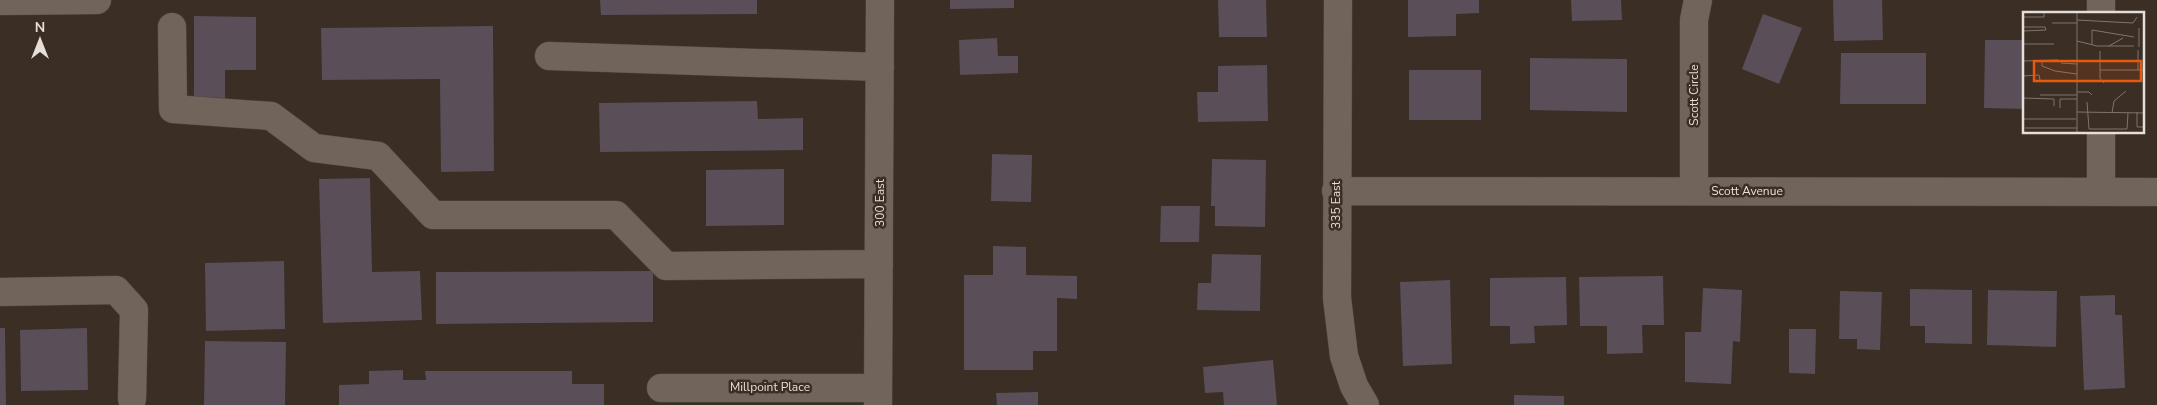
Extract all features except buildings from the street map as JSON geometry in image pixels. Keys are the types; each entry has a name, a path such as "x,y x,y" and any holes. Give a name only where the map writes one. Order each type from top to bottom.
{"street":[{"path":"0,1 97,0"},
{"name":"300 East","path":"878,397 880,0"},
{"name":"335 East","path":"1338,0 1337,298 1344,356 1354,386 1365,405"},
{"name":"Scott Circle","path":"1694,191 1694,20 1698,0"},
{"path":"172,28 173,109 271,116 314,148 378,156 433,215 616,215 666,266 879,264"},
{"path":"549,56 880,67"},
{"path":"2101,134 2101,192"},
{"name":"Scott Avenue","path":"1336,191 2157,192"},
{"path":"0,292 116,290 134,310 132,398"},
{"name":"Millpoint Place","path":"661,388 878,397"}]}
